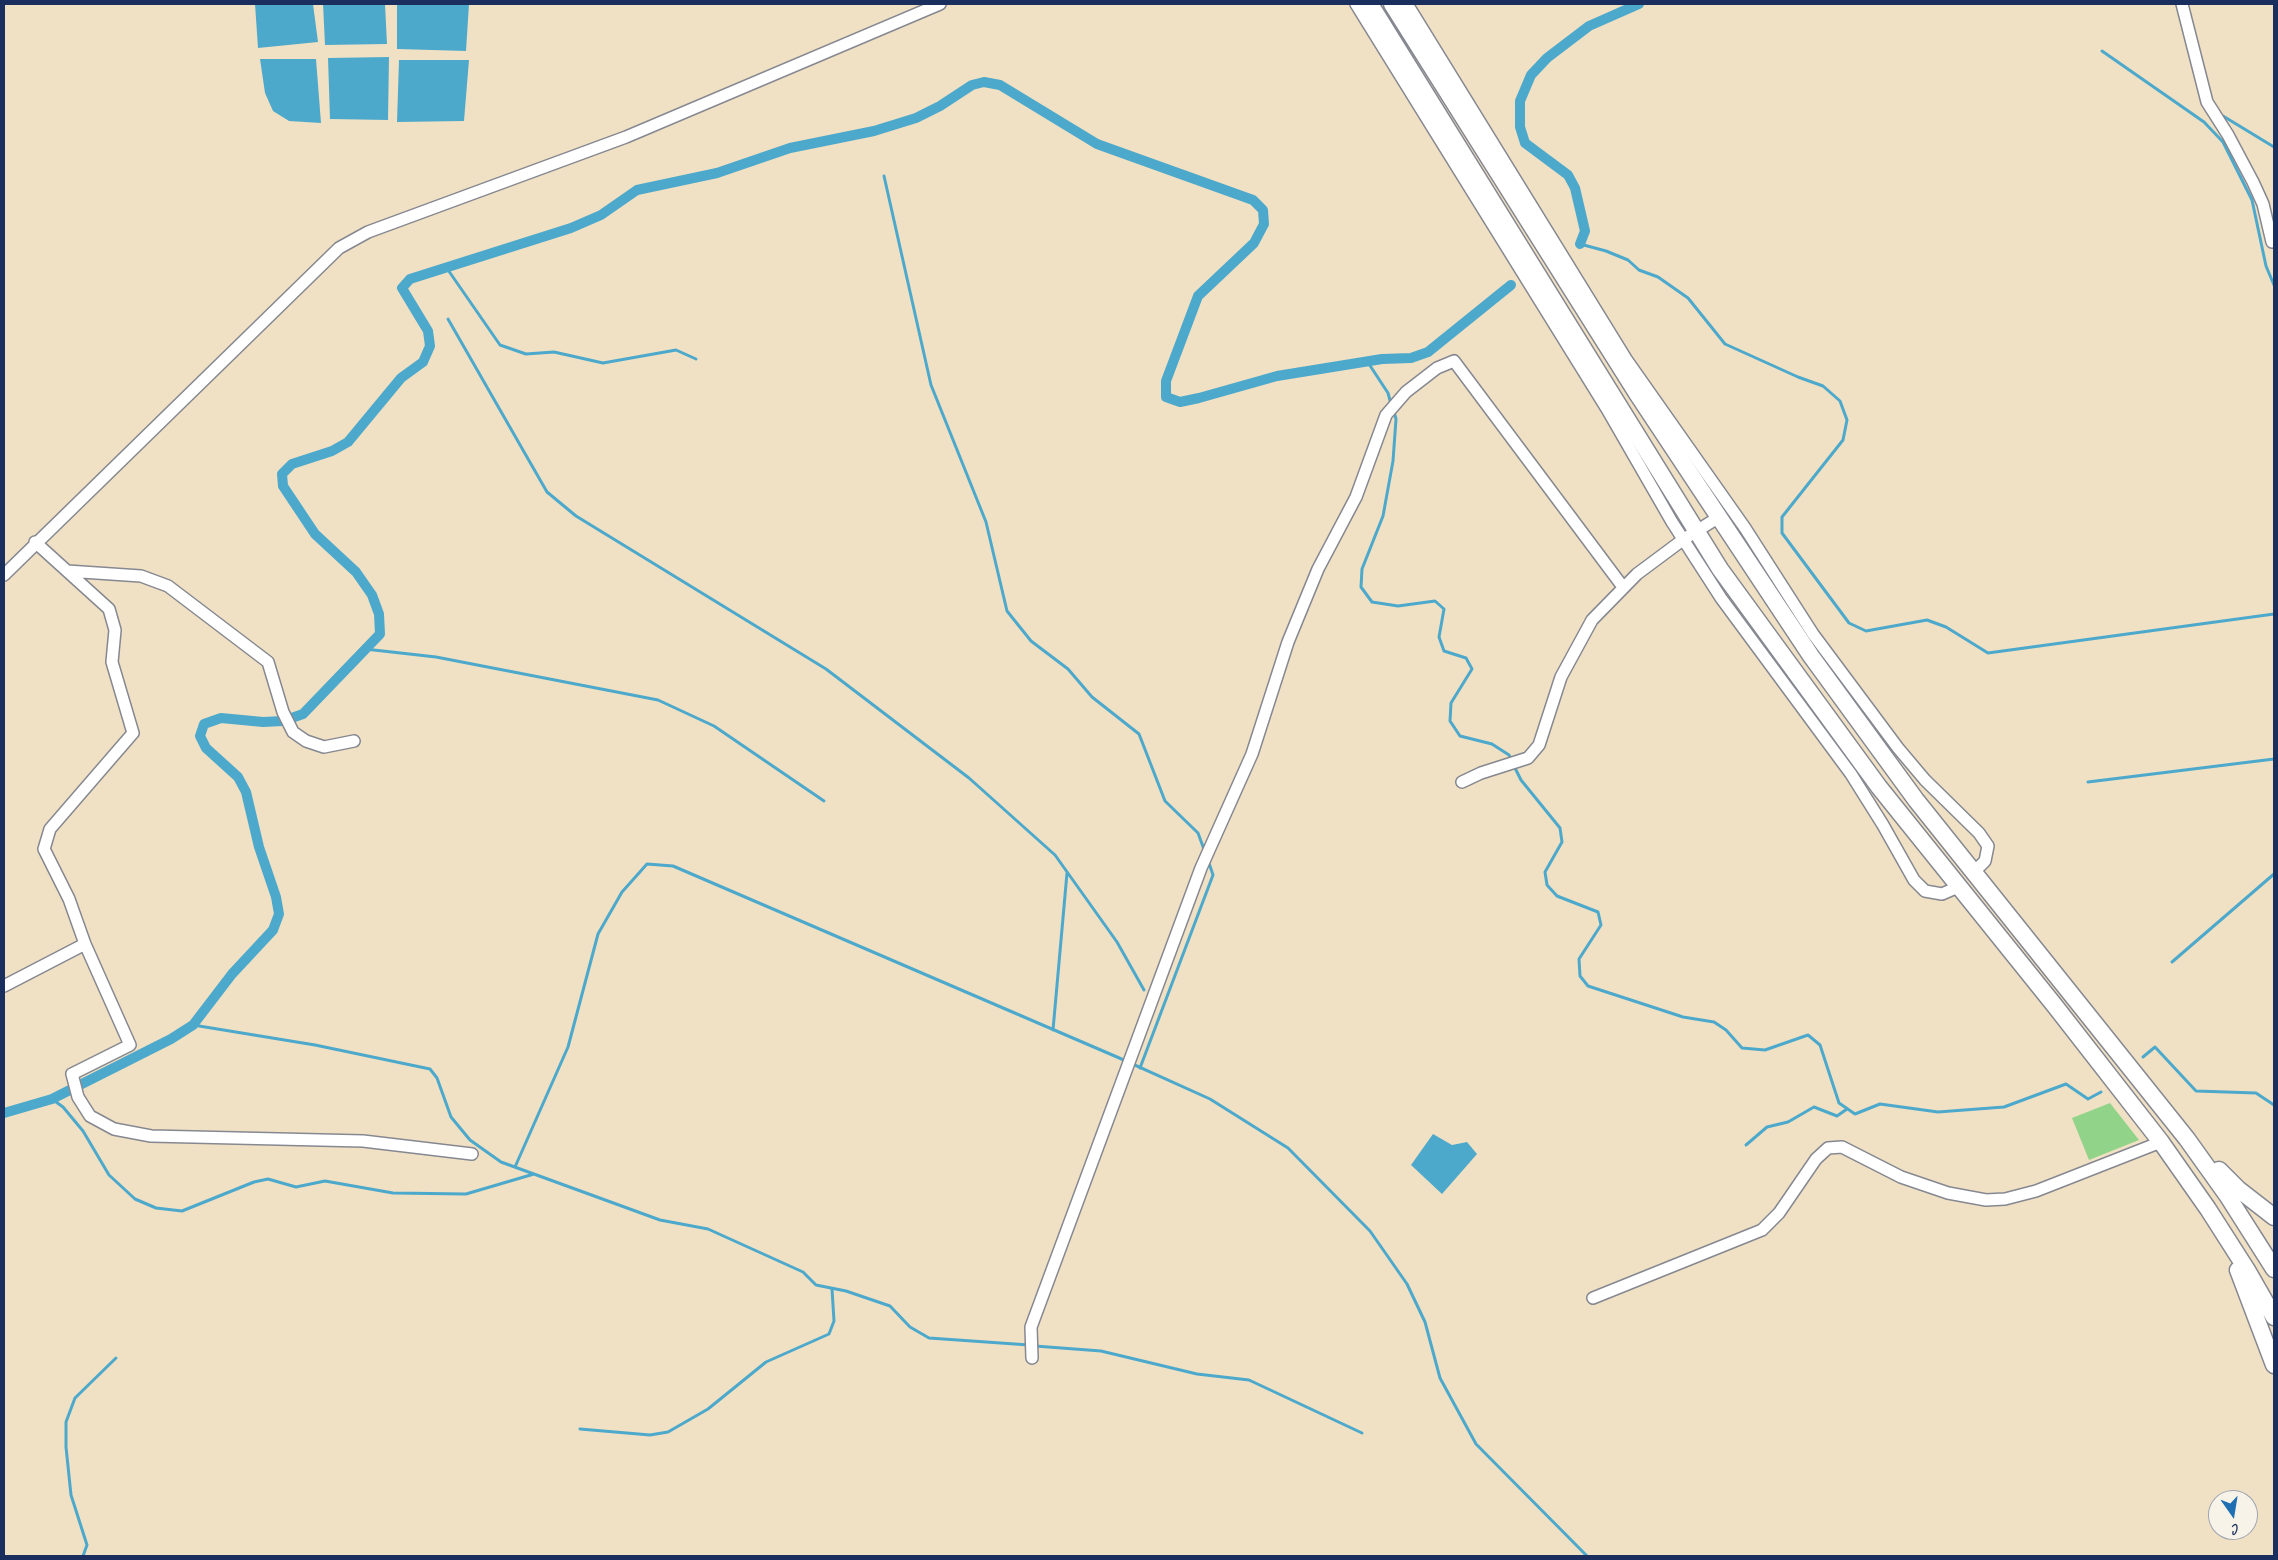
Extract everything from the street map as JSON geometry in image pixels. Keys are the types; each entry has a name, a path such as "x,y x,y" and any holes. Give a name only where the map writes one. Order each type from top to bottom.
{"highway":[{"path":"1370,4 1690,534 1731,584 1879,787 2055,1006 2161,1142 2248,1270 2274,1317"},
{"path":"1392,4 1636,392 1719,517 1739,533 1811,656 1916,800 2187,1139 2227,1195 2274,1268"},
{"path":"2187,1139 2238,1189 2274,1217"},
{"path":"2226,1239 2274,1364"}],"street":[{"path":"4,575 35,542 339,248 368,232 626,137 940,4"},
{"path":"1356,4 1576,358 1690,534 1722,598 1851,774 1914,880 1925,891 1942,894 1958,887"},
{"path":"1407,4 1626,359 1739,533 1875,720 1924,780 1979,833 1988,846 1986,861 1973,873"},
{"path":"2182,4 2207,102 2228,135 2253,182 2263,204 2272,242"},
{"path":"1032,1358 1032,1327 1201,868 1252,754 1288,642 1318,569 1356,497 1386,415 1406,392 1437,368 1454,361 1623,587"},
{"path":"1462,782 1481,773 1528,758 1539,745 1561,676 1592,620 1637,574 1690,534 1719,517"},
{"path":"35,542 109,609 115,630 112,662 133,733 50,830 44,849 69,899 85,944 130,1045 72,1074 78,1097 90,1116 114,1129 151,1136 363,1141 472,1154"},
{"path":"67,571 141,576 168,586 268,662 283,712 293,732 306,741 324,747 354,741"},
{"path":"4,986 85,944"},
{"path":"1593,1298 1762,1230 1779,1213 1816,1159 1828,1148 1842,1147 1901,1177 1948,1193 1986,1200 2005,1199 2036,1191 2161,1142"}],"green space":[{"path":"2110,1103 2139,1140 2089,1160 2072,1118"}],"water":[{"path":"255,4 313,4 318,42 258,48"},
{"path":"323,4 385,4 387,44 325,45"},
{"path":"397,4 469,4 466,51 397,49"},
{"path":"389,57 388,120 330,119 328,58"},
{"path":"260,59 316,59 321,123 289,121 273,111 265,93"},
{"path":"399,60 469,60 464,121 397,122"},
{"path":"1433,1134 1452,1145 1467,1142 1477,1154 1442,1194 1411,1165"}],"waterway":[{"path":"1580,244 1585,231 1575,188 1568,175 1525,143 1520,127 1520,101 1531,75 1547,58 1589,26 1639,4"},
{"path":"2102,51 2204,122 2223,142 2252,200 2266,266 2274,285"},
{"path":"4,1113 52,1099 171,1039 193,1025 232,974 273,930 279,914 276,897 259,847 246,792 238,777 206,748 200,736 204,724 221,718 263,722 283,721 303,714 380,634 379,614 372,595 356,572 315,534 283,486 282,474 292,464 332,451 348,442 401,378 423,362 430,346 428,331 402,288 410,279 571,228 601,215 637,190 717,173 790,148 874,131 916,118 940,106 972,85 984,82 1000,85 1097,144 1253,200 1263,210 1264,224 1254,243 1198,296 1166,381 1166,397 1180,402 1277,376 1382,359 1411,358 1428,352 1511,285"},
{"path":"2223,116 2274,147"},
{"path":"884,176 931,385 986,522 1007,611 1031,641 1068,669 1092,697 1139,734 1165,801 1198,833 1205,852"},
{"path":"1580,244 1606,251 1628,260 1639,270 1658,277 1688,298 1725,344 1798,377 1823,386 1840,401 1847,420 1843,440 1782,517 1782,533 1849,623 1866,631 1927,620 1946,627 1988,653 2274,614"},
{"path":"446,267 500,345 526,354 554,352 603,363 676,350 696,359"},
{"path":"448,319 547,492 576,516 826,669 969,778 1055,855 1117,942 1144,990"},
{"path":"1367,361 1388,393 1391,404"},
{"path":"1394,412 1396,419 1393,461 1383,516 1362,569 1361,587 1372,602 1398,606 1435,601 1444,609 1439,637 1444,651 1466,658 1472,669 1451,703 1450,721 1460,736 1492,744 1509,755 1512,760"},
{"path":"365,649 436,657 658,700 714,726 824,801"},
{"path":"2088,782 2274,759"},
{"path":"1514,766 1521,780 1560,828 1562,842 1545,872 1547,885 1557,896 1598,912 1601,925 1579,959 1580,976 1588,986 1683,1017 1714,1022 1726,1030 1742,1048 1765,1050 1808,1035 1820,1045 1839,1103 1855,1114 1880,1104 1938,1112 2004,1107 2066,1084 2088,1099 2101,1092"},
{"path":"1140,1068 1213,875 1208,860"},
{"path":"515,1167 568,1047 598,934 622,892 647,864 673,866 1117,1057 1210,1099 1288,1148 1370,1231 1407,1284 1425,1322 1440,1378 1476,1444 1587,1556"},
{"path":"1053,1030 1067,873"},
{"path":"2172,962 2274,874"},
{"path":"193,1025 315,1045 430,1069 437,1078 451,1117 470,1140 501,1162 660,1220 708,1229 803,1272 816,1285 846,1291 890,1306 910,1327 929,1338 1029,1345"},
{"path":"2143,1057 2155,1047 2196,1091 2256,1093 2274,1105"},
{"path":"52,1099 63,1107 83,1131 109,1175 135,1199 156,1208 182,1211 254,1182 268,1179 296,1187 325,1181 393,1193 466,1194 534,1174"},
{"path":"1746,1145 1767,1127 1788,1122 1814,1107 1837,1116 1847,1109"},
{"path":"580,1429 650,1435 668,1432 708,1409 766,1362 829,1334 834,1321 832,1289"},
{"path":"1035,1346 1101,1351 1197,1374 1249,1380 1362,1433"},
{"path":"83,1556 87,1545 71,1495 66,1447 66,1422 75,1398 116,1358"}]}
